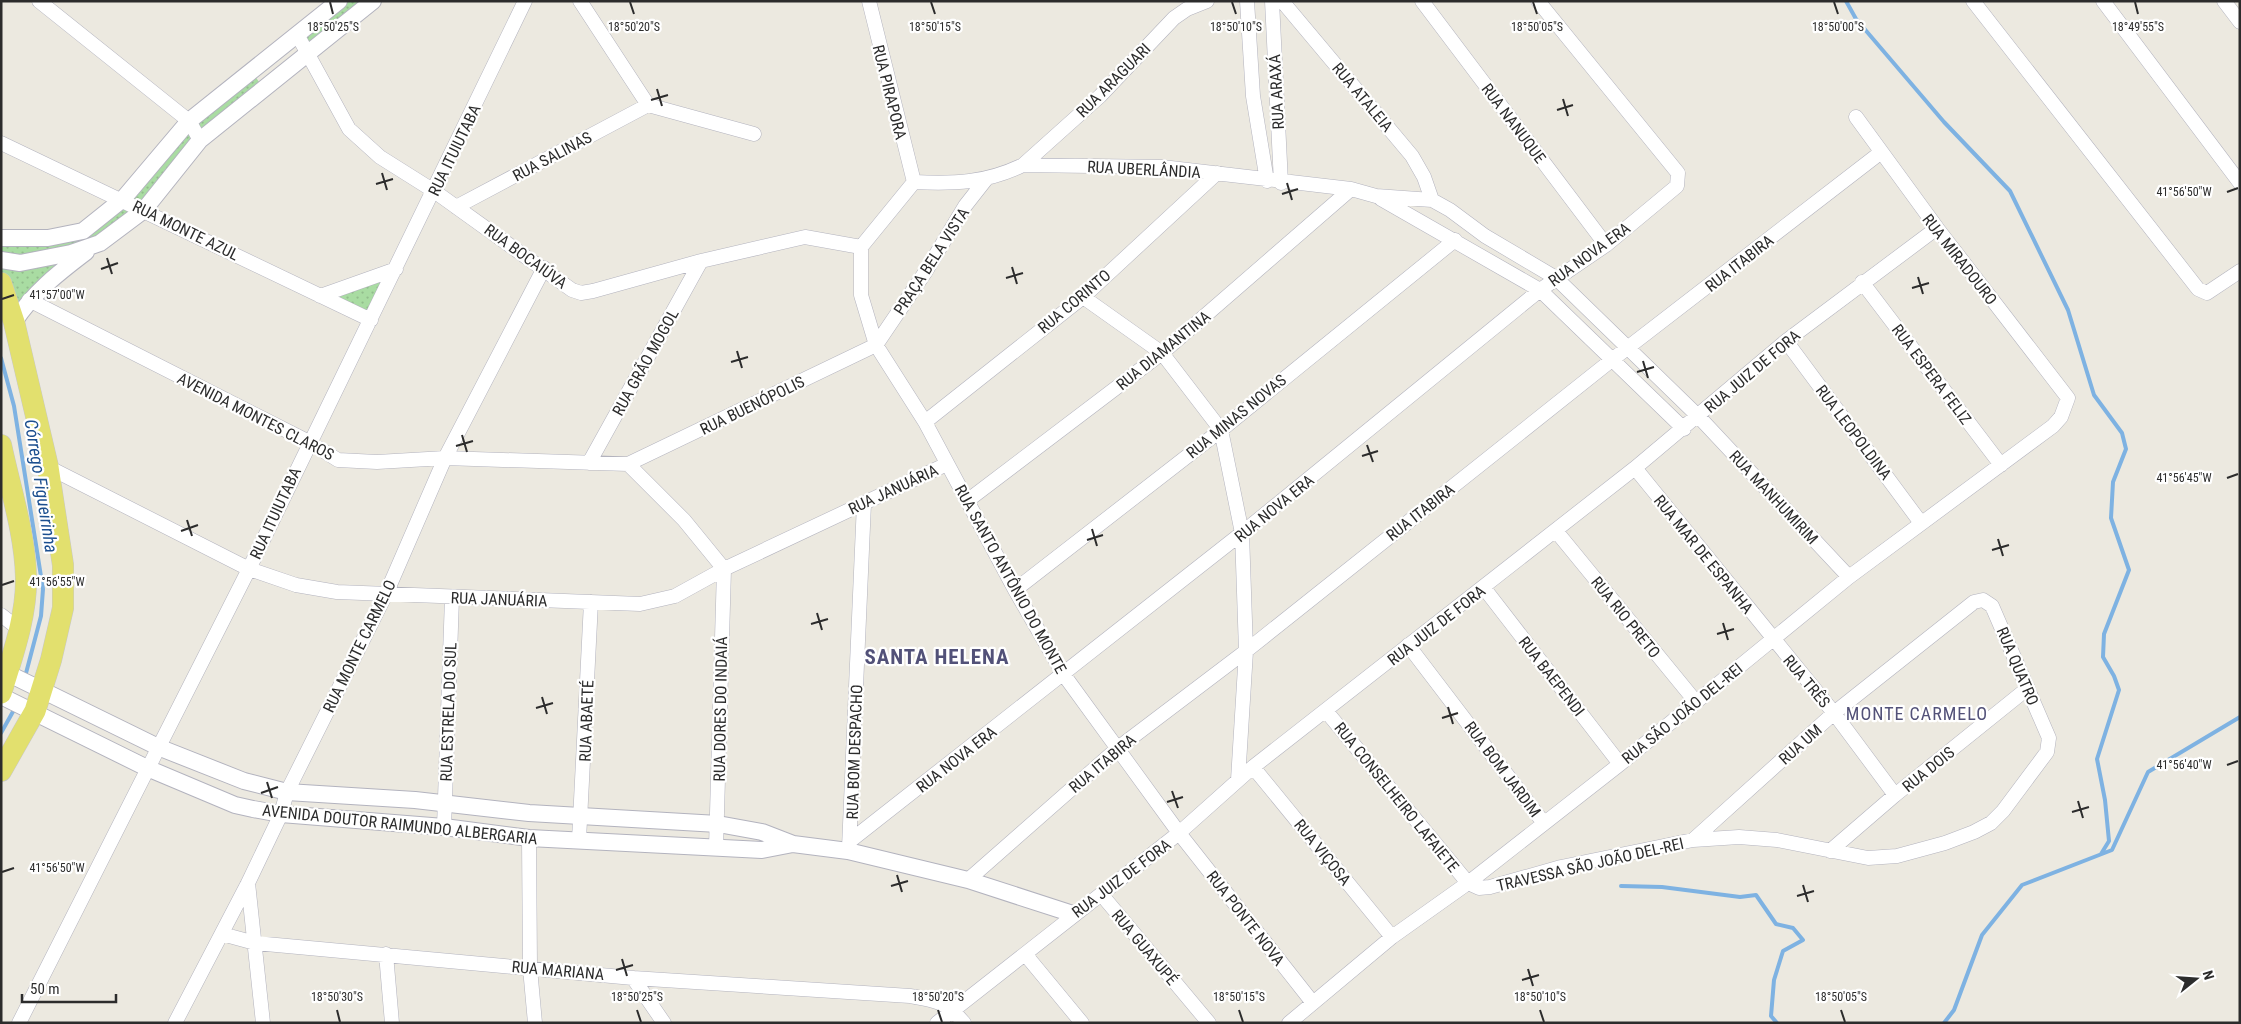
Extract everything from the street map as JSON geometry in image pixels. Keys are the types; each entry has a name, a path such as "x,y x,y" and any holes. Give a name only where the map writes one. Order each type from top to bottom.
{"main road":[{"path":"1,283 14,322 48,467 62,565 63,608 35,711 1,771"},
{"path":"1,445 3,464 23,551 26,578 19,629 1,694"}],"street":[{"path":"39,1 189,121 200,140"},
{"path":"1,238 48,238 83,230 123,199 189,121 298,36 339,1"},
{"path":"14,322 29,300 57,274 144,210 200,140 373,1"},
{"name":"RUA ITUIUTABA","path":"19,1023 249,569 309,442 396,269 525,1"},
{"path":"580,1 648,105 754,134"},
{"name":"RUA PIRAPORA","path":"869,1 914,182"},
{"name":"RUA ARAGUARI","path":"1023,166 1100,96 1174,18 1187,9 1207,1"},
{"name":"RUA ARAXÁ","path":"1247,1 1253,96 1266,181"},
{"name":"RUA ARAXÁ","path":"1272,1 1281,183"},
{"name":"RUA ATALEIA","path":"1282,1 1412,156 1424,177 1432,200"},
{"name":"RUA NANUQUE","path":"1422,1 1606,245"},
{"name":"RUA NOVA ERA","path":"849,846 1242,533 1540,290 1606,245 1677,186 1678,173 1673,166 1538,1"},
{"path":"1973,1 2198,289 2207,293 2240,271"},
{"path":"2103,1 2240,183"},
{"path":"2224,1 2240,22"},
{"name":"RUA BOCAIÚVA","path":"298,36 349,129 380,156 434,191 544,268 572,290 581,293 701,261 805,237 861,247"},
{"name":"RUA SALINAS","path":"456,207 648,105"},
{"name":"RUA MIRADOURO","path":"1856,117 1880,153 1936,228 2068,398"},
{"name":"RUA MONTE AZUL","path":"1,143 58,171 123,199 371,320"},
{"name":"RUA ITABIRA","path":"968,880 1118,748 1246,651 1613,359 1880,153"},
{"name":"RUA UBERLÂNDIA","path":"914,182 953,184 988,178 1023,166 1162,167 1281,183 1350,189 1376,196 1432,200 1450,210 1485,236 1556,278 1699,417"},
{"name":"RUA CORINTO","path":"925,422 1083,297 1217,173"},
{"name":"PRAÇA BELA VISTA","path":"876,345 926,271 965,206 988,178"},
{"path":"861,247 914,182"},
{"name":"RUA DIAMANTINA","path":"967,501 1162,353 1350,189"},
{"name":"RUA UBERLÂNDIA","path":"1376,196 1540,290 1684,429"},
{"name":"RUA JUIZ DE FORA","path":"937,1023 1073,914 1179,833 1253,767 1556,532 1699,417 1786,341 1936,228"},
{"name":"RUA MINAS NOVAS","path":"1015,590 1221,430 1455,240"},
{"path":"1,260 20,263 70,253 100,243"},
{"name":"RUA SANTO ANTÔNIO DO MONTE","path":"861,247 860,295 876,345 925,422 1015,590 1064,675 1179,833"},
{"name":"RUA GRÃO MOGOL","path":"589,463 701,261"},
{"name":"RUA MONTE CARMELO","path":"175,1023 248,884 281,814 287,792 386,594 445,458 544,268"},
{"path":"320,296 396,269"},
{"name":"RUA ESPERA FELIZ","path":"1862,282 2001,465"},
{"path":"1083,297 1162,353 1221,430 1242,533 1246,651 1238,780"},
{"name":"AVENIDA MONTES CLAROS","path":"29,300 309,442 338,460 376,462 445,458 628,464"},
{"name":"RUA LEOPOLDINA","path":"1786,341 1921,523"},
{"name":"RUA BUENÓPOLIS","path":"628,464 876,345"},
{"name":"RUA SÃO JOÃO DEL-REI","path":"1289,1023 1392,937 1468,883 1543,822 1620,764 1849,577 2057,422 2066,408 2068,398"},
{"name":"RUA MANHUMIRIM","path":"1699,417 1849,577"},
{"path":"628,464 684,520 724,569"},
{"name":"RUA JANUÁRIA","path":"48,467 249,569 296,585 337,592 640,604 676,596 724,569 947,464"},
{"name":"RUA MAR DE ESPANHA","path":"1635,468 1773,640"},
{"name":"RUA BOM DESPACHO","path":"849,846 864,503"},
{"name":"RUA RIO PRETO","path":"1556,532 1696,702"},
{"name":"RUA DORES DO INDAIÁ","path":"716,848 724,569"},
{"name":"RUA BAEPENDI","path":"1484,588 1620,764"},
{"name":"RUA ESTRELA DO SUL","path":"444,827 452,598"},
{"name":"RUA QUATRO","path":"1983,600 1992,606 2049,738"},
{"name":"RUA UM","path":"1693,840 1834,713 1974,602 1983,600"},
{"name":"RUA ABAETÉ","path":"579,840 582,816 591,602"},
{"path":"1,615 19,629"},
{"name":"RUA TRÊS","path":"1773,640 1834,713 1895,795"},
{"name":"RUA BOM JARDIM","path":"1408,645 1543,822"},
{"name":"AVENIDA DOUTOR RAIMUNDO ALBERGARIA","path":"7,673 158,747 244,781 287,792 582,816 718,824 762,832 792,844"},
{"name":"RUA DOIS","path":"1830,851 1895,795 2028,688"},
{"name":"AVENIDA DOUTOR RAIMUNDO ALBERGARIA","path":"1,694 147,768 235,805 281,814 444,827 528,838 762,850 792,844 849,846 968,880 1073,914"},
{"name":"RUA CONSELHEIRO LAFAIETE","path":"1326,711 1468,883"},
{"name":"TRAVESSA SÃO JOÃO DEL-REI","path":"1468,883 1479,888 1490,887 1561,867 1693,840 1739,837 1777,840 1868,858 1897,856 1945,843 1991,823 2003,811 2047,752 2049,738"},
{"name":"RUA VIÇOSA","path":"1253,767 1392,937"},
{"name":"RUA PONTE NOVA","path":"1179,833 1313,1003"},
{"path":"528,838 530,968 534,1023"},
{"path":"248,884 263,1023"},
{"name":"RUA GUAXUPÉ","path":"1101,894 1209,1023"},
{"name":"RUA MARIANA","path":"222,934 255,943 633,978 910,996 937,1001 953,1010"},
{"path":"386,954 392,1023"},
{"path":"1025,954 1082,1023"},
{"path":"633,978 664,1023"},
{"path":"953,1010 964,1023"}],"green space":[{"path":"339,1 373,1 308,53 298,36"},
{"path":"252,72 264,89 200,140 144,210 123,199 189,121"},
{"path":"117,205 138,217 87,252 14,322 1,283 1,238 58,237"},
{"path":"396,269 371,320 320,296"}],"waterway":[{"path":"1846,1 1856,19 1944,122 2010,191 2068,310 2094,395 2122,433 2126,449 2113,482 2111,518 2129,570 2104,634 2103,657 2114,676 2119,690 2097,759 2105,800 2109,841 2101,854"},
{"name":"Córrego Figueirinha","path":"1,358 14,406 43,589 41,616 25,677"},
{"name":"Córrego Figueirinha","path":"1,733 15,708"},
{"path":"1944,1023 1954,1010 1982,935 2022,885 2112,850 2148,772 2240,717"},
{"path":"1621,886 1662,887 1740,897 1756,895 1776,924 1793,928 1803,940 1783,951 1774,980 1771,1016 1777,1023"}],"district":[{"name":"SANTA HELENA","path":"937,657"},
{"name":"MONTE CARMELO","path":"1917,714"}]}
